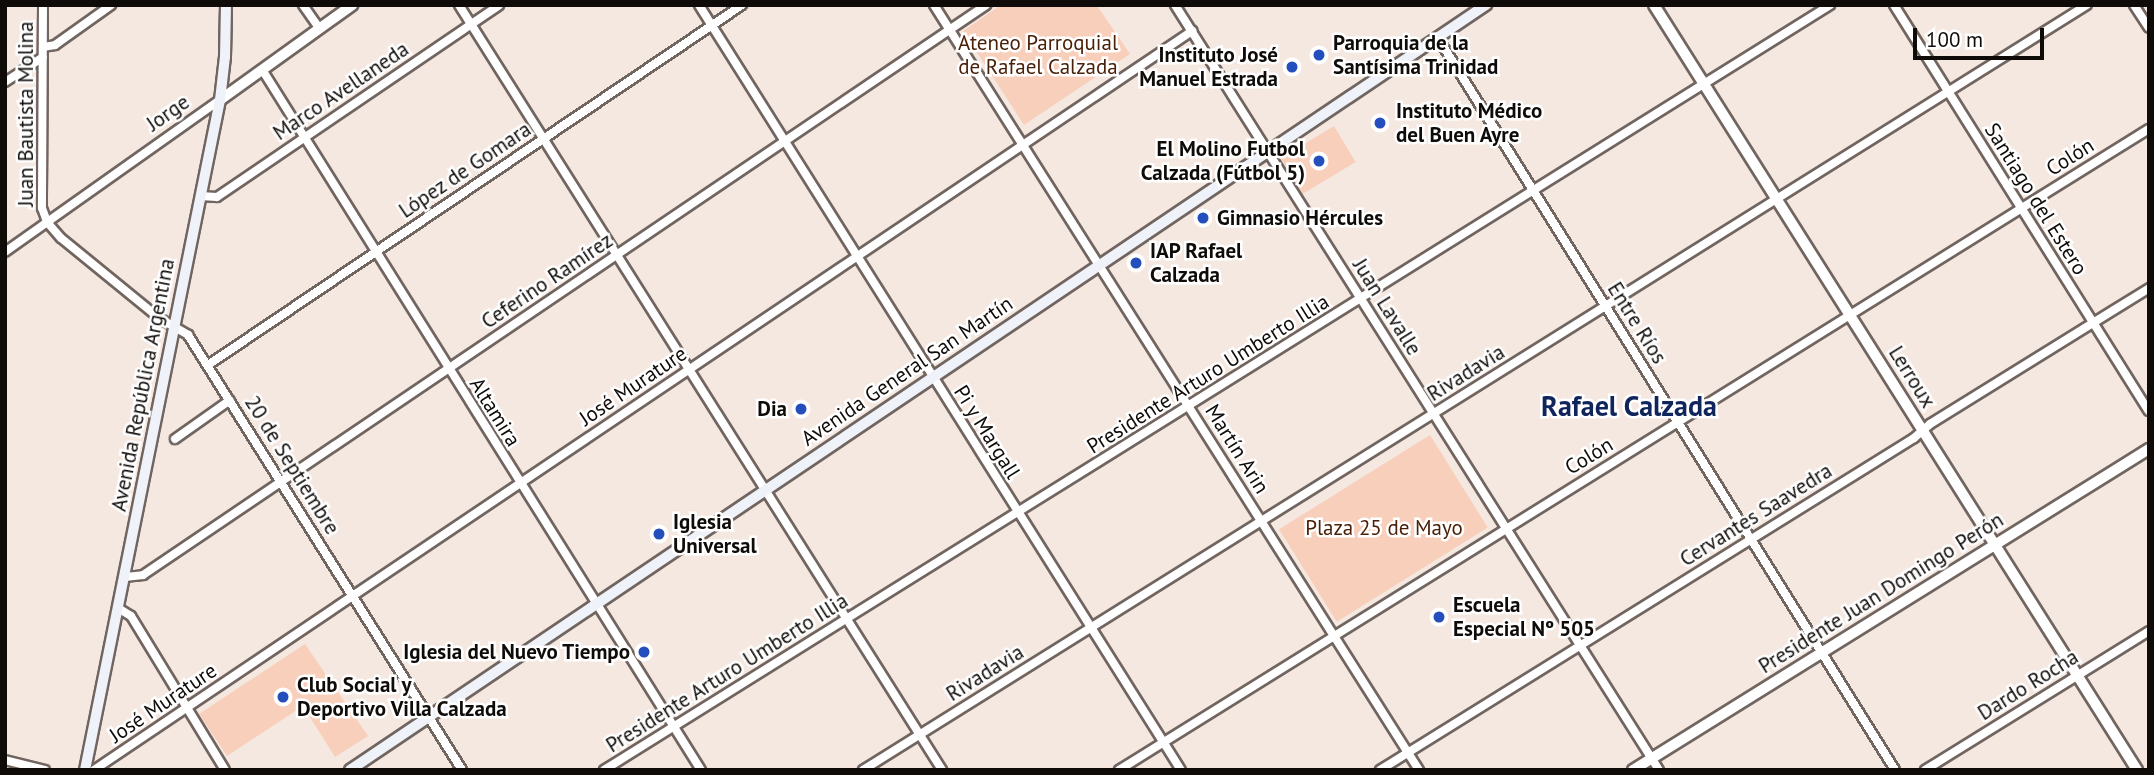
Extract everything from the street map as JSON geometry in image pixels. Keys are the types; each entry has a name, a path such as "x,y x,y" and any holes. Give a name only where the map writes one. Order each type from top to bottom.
{"main road":[{"name":"Avenida República Argentina","path":"85,770 220,100 225,57 226,5"},
{"name":"Avenida General San Martín","path":"350,770 1486,5"}],"street":[{"name":"Juan Bautista Molina","path":"43,5 42,208 47,222"},
{"path":"43,47 55,45 111,5"},
{"path":"303,5 320,29"},
{"name":"Jorge","path":"5,252 263,71 352,5"},
{"path":"459,5 942,770"},
{"name":"Marco Avellaneda","path":"200,196 217,197 499,5"},
{"name":"Pi y Margall","path":"699,5 1181,770"},
{"name":"López de Gomara","path":"208,365 742,5"},
{"name":"Martín Arin","path":"934,5 1419,770"},
{"name":"Ceferino Ramírez","path":"125,577 143,575 986,5"},
{"name":"Juan Lavalle","path":"1175,5 1659,770"},
{"name":"Lerroux","path":"1654,5 2137,770"},
{"name":"Presidente Arturo Umberto Illia","path":"604,770 1830,5"},
{"name":"Santiago del Estero","path":"1895,5 2149,411"},
{"name":"Rivadavia","path":"863,770 2087,5"},
{"path":"2134,5 2149,28"},
{"name":"José Murature","path":"94,770 1192,31"},
{"name":"Entre Ríos","path":"1438,38 1895,770"},
{"path":"5,82 43,57"},
{"name":"Altamira","path":"263,71 701,770"},
{"name":"Colón","path":"1119,770 2149,129"},
{"name":"20 de Septiembre","path":"47,222 61,238 159,318 188,334 462,770"},
{"name":"Cervantes Saavedra","path":"1380,770 2149,288"},
{"path":"175,439 230,400"},
{"name":"Presidente Juan Domingo Perón","path":"1633,770 2149,449"},
{"path":"118,608 131,616 225,770"},
{"name":"Dardo Rocha","path":"1925,770 2149,631"},
{"path":"5,760 45,770"}],"green space":[{"name":"Ateneo Parroquial de Rafael Calzada","path":"1001,5 1100,5 1098,7 1130,54 1024,125 963,31"},
{"name":"El Molino Futbol Calzada (Fútbol 5)","path":"1334,126 1356,162 1302,194 1281,158"},
{"name":"Plaza 25 de Mayo","path":"1430,435 1488,527 1337,622 1279,529"},
{"name":"Club Social y Deportivo Villa Calzada","path":"305,644 368,736 335,757 303,706 227,756 199,714"}],"place":[{"name":"Parroquia de la Santísima Trinidad","path":"1319,55"},
{"name":"Instituto José Manuel Estrada","path":"1292,67"},
{"name":"Instituto Médico del Buen Ayre","path":"1380,123"},
{"name":"El Molino Futbol Calzada (Fútbol 5)","path":"1319,161"},
{"name":"Gimnasio Hércules","path":"1203,218"},
{"name":"IAP Rafael Calzada","path":"1136,263"},
{"name":"Dia","path":"801,409"},
{"name":"Iglesia Universal","path":"659,534"},
{"name":"Escuela Especial Nº 505","path":"1439,617"},
{"name":"Iglesia del Nuevo Tiempo","path":"644,652"},
{"name":"Club Social y Deportivo Villa Calzada","path":"283,697"}],"district":[{"name":"Rafael Calzada","path":"1629,406"}]}
